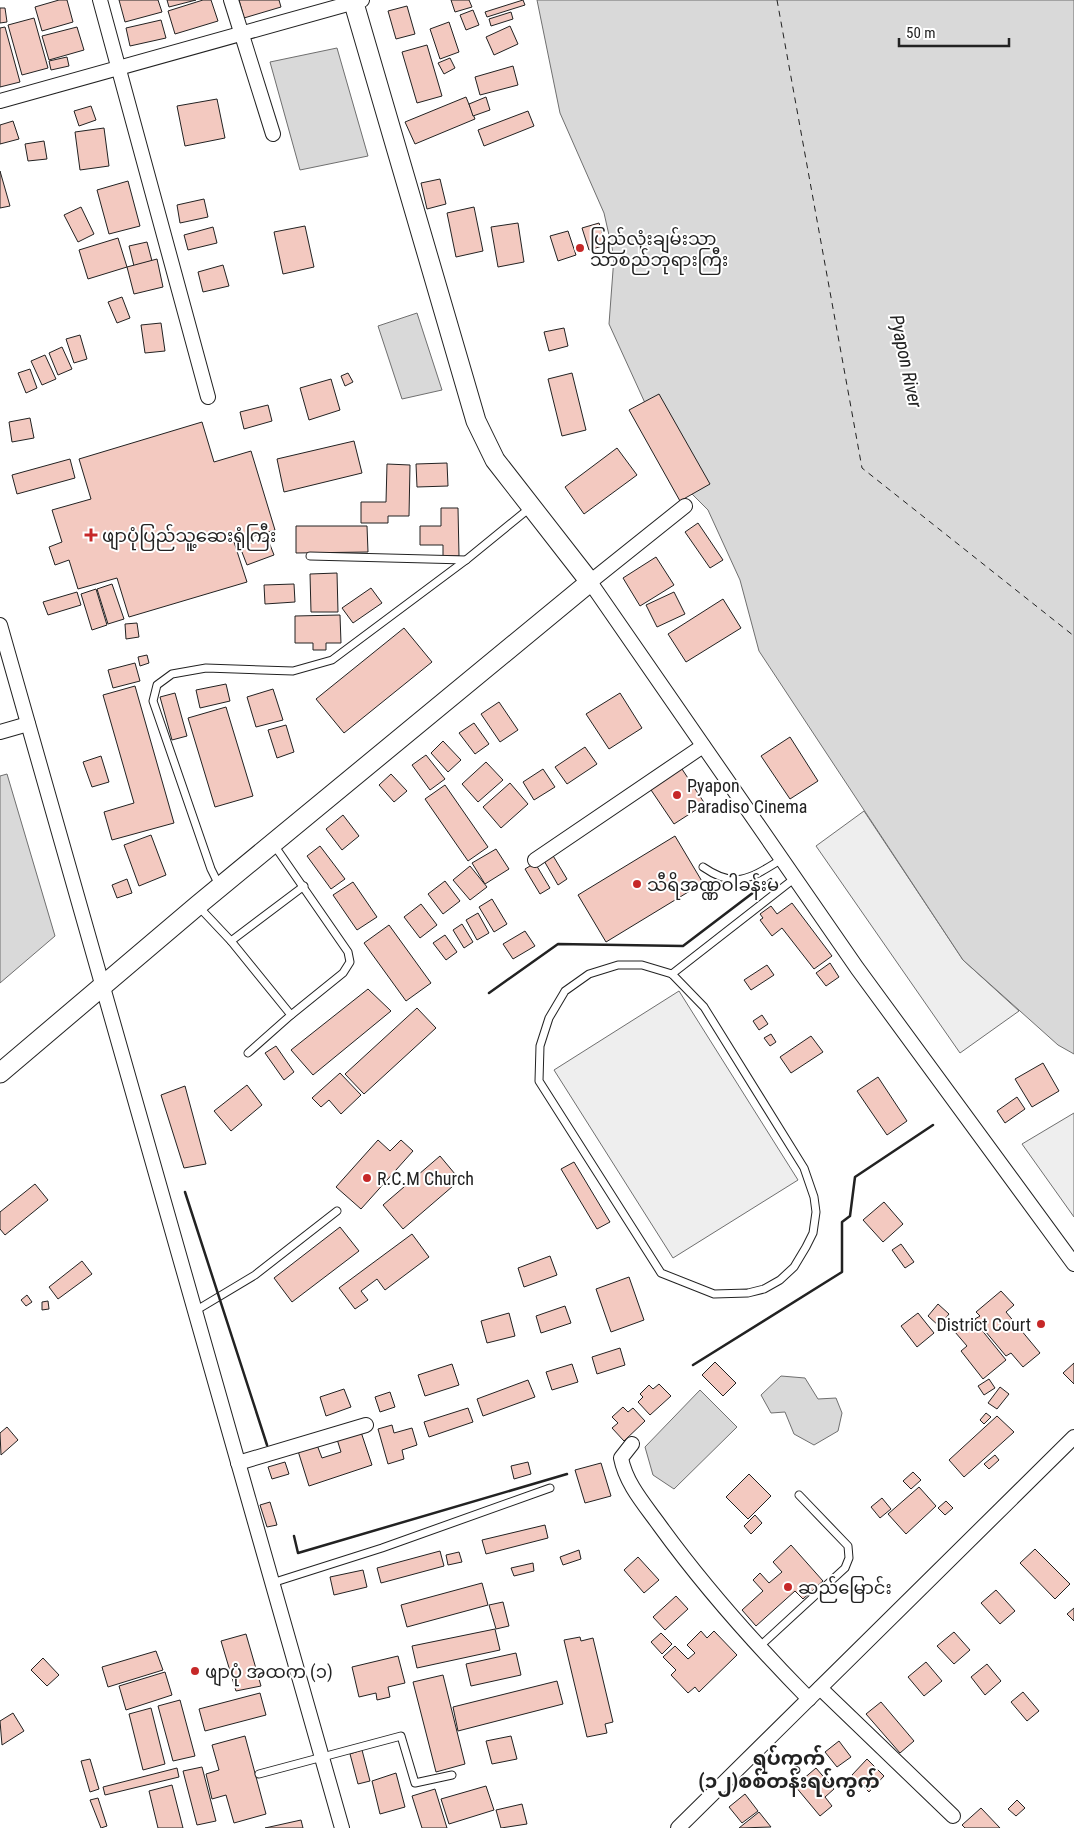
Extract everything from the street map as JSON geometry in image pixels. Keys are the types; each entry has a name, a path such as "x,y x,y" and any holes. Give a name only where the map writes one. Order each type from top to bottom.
{"main road":[{"path":"0,1073 198,905 274,845 590,582 495,460 476,421 356,1"}],"street":[{"path":"100,0 208,396"},
{"path":"231,0 273,134"},
{"path":"0,101 356,1"},
{"path":"685,506 590,582 857,968 1074,1264"},
{"path":"0,625 342,1828"},
{"path":"0,732 28,724"},
{"path":"535,860 703,746"},
{"path":"238,1463 366,1425"},
{"path":"678,1828 1074,1437"},
{"path":"632,1444 621,1458 623,1470 631,1485 690,1567 758,1647 809,1699"},
{"path":"820,1688 953,1816"}],"lane":[{"path":"220,888 211,869 153,700 157,685 172,674 206,668 293,671 332,660 466,560 532,507"},
{"path":"310,556 466,560"},
{"path":"248,1053 343,973 350,962 348,952 274,845"},
{"path":"703,867 726,880 753,877 782,859"},
{"path":"672,974 795,878"},
{"path":"231,941 304,886"},
{"path":"198,905 231,941 291,1016"},
{"path":"618,965 642,965 672,974 704,1007 804,1168 814,1197 816,1212 813,1233 794,1267 780,1280 764,1289 748,1294 714,1294 661,1273 539,1081 540,1046 549,1018 565,991 590,974 618,965"},
{"path":"194,1312 254,1275 337,1211"},
{"path":"272,1584 382,1548 550,1488"},
{"path":"758,1647 846,1568 849,1558 848,1546 799,1495"},
{"path":"259,1774 401,1736 415,1783 452,1775"}],"shaded area":[{"path":"864,811 963,960 1019,1011 960,1053 816,846"},
{"path":"679,991 798,1180 673,1258 554,1070"},
{"path":"1074,1113 1074,1217 1022,1144"}],"water":[{"name":"Pyapon River","path":"537,0 1074,0 1074,1054 1058,1045 963,960 759,651 740,580 708,510 675,477 661,438 609,324 614,257 604,213 560,113"},
{"path":"337,48 368,156 300,170 270,62"},
{"path":"417,313 442,390 402,399 378,326"},
{"path":"7,774 55,936 0,983 0,776"},
{"path":"781,1376 805,1378 818,1399 836,1398 842,1413 838,1431 814,1445 794,1434 785,1412 771,1413 761,1395"},
{"path":"700,1390 737,1427 674,1489 653,1475 645,1447"}],"building":[{"path":"59,0 67,0 73,22 42,31 35,7"},
{"path":"119,0 158,0 162,12 125,22"},
{"path":"167,0 196,0 169,7"},
{"path":"203,0 211,0 218,21 175,34 168,11"},
{"path":"239,0 279,0 281,7 244,18"},
{"path":"451,0 469,0 472,7 455,12"},
{"path":"523,0 525,5 487,17 485,12"},
{"path":"407,6 415,34 396,39 388,11"},
{"path":"0,8 5,8 7,22 0,23"},
{"path":"473,10 479,25 466,30 460,15"},
{"path":"511,12 513,19 491,26 489,19"},
{"path":"34,18 48,68 22,75 8,25"},
{"path":"161,20 166,38 130,46 126,28"},
{"path":"449,22 459,52 440,59 430,29"},
{"path":"510,26 518,44 494,55 486,37"},
{"path":"5,27 20,82 0,87 0,28"},
{"path":"77,27 84,50 49,60 42,36"},
{"path":"427,45 442,96 417,103 402,52"},
{"path":"67,57 69,66 51,70 49,61"},
{"path":"450,58 455,68 444,74 438,63"},
{"path":"513,66 518,85 480,95 475,77"},
{"path":"466,97 475,119 415,144 405,122"},
{"path":"486,97 490,110 473,116 469,104"},
{"path":"217,99 225,138 185,146 177,106"},
{"path":"91,106 96,120 79,126 74,111"},
{"path":"528,111 534,126 484,146 478,130"},
{"path":"13,121 19,139 0,144 0,125"},
{"path":"104,128 109,166 80,170 75,132"},
{"path":"44,141 47,159 28,161 25,144"},
{"path":"0,171 10,206 0,208"},
{"path":"440,179 446,204 427,209 421,183"},
{"path":"128,181 140,226 109,234 97,190"},
{"path":"204,199 208,217 180,223 177,205"},
{"path":"81,207 94,234 78,242 64,215"},
{"path":"474,207 483,251 456,257 447,213"},
{"path":"518,223 524,262 498,267 491,227"},
{"path":"599,223 606,245 589,250 582,228"},
{"path":"305,226 314,267 283,274 274,232"},
{"path":"213,227 217,243 188,250 184,235"},
{"path":"568,231 576,255 558,261 550,236"},
{"path":"118,238 127,267 88,279 79,250"},
{"path":"147,242 152,261 134,266 129,246"},
{"path":"157,259 163,287 134,294 127,267"},
{"path":"223,265 229,286 203,292 198,272"},
{"path":"122,297 130,318 117,323 108,302"},
{"path":"161,323 165,351 145,353 141,325"},
{"path":"564,328 568,346 549,351 544,332"},
{"path":"80,335 87,359 74,363 66,339"},
{"path":"62,347 72,369 58,375 49,353"},
{"path":"45,355 56,379 42,385 31,361"},
{"path":"30,369 37,388 26,393 18,373"},
{"path":"348,373 353,382 345,386 341,376"},
{"path":"572,373 586,430 562,436 548,379"},
{"path":"331,379 340,410 309,420 300,388"},
{"path":"659,394 710,484 680,501 629,410"},
{"path":"268,405 272,421 244,429 240,412"},
{"path":"30,418 34,438 12,442 9,422"},
{"path":"202,422 214,462 251,451 275,530 234,542 247,582 129,617 117,578 78,589 69,560 55,565 49,547 62,542 52,510 91,499 79,459"},
{"path":"354,441 362,473 284,492 277,459"},
{"path":"617,448 637,475 584,514 565,487"},
{"path":"70,459 75,478 17,494 12,475"},
{"path":"447,463 448,486 417,487 416,464"},
{"path":"387,464 410,465 409,516 388,516 388,523 361,523 361,502 386,502"},
{"path":"441,508 458,508 459,556 443,556 443,545 420,545 420,526 441,526"},
{"path":"698,523 723,560 710,568 685,532"},
{"path":"296,526 367,526 368,552 296,553"},
{"path":"267,537 274,555 247,565 240,547"},
{"path":"656,557 674,585 640,606 623,578"},
{"path":"337,573 338,612 311,612 310,574"},
{"path":"112,584 124,619 108,624 97,589"},
{"path":"294,584 295,602 265,604 264,585"},
{"path":"371,588 382,603 353,623 342,608"},
{"path":"96,589 107,625 92,630 81,594"},
{"path":"77,592 81,605 48,615 43,602"},
{"path":"674,592 685,614 657,627 646,605"},
{"path":"723,599 741,628 686,662 668,634"},
{"path":"340,615 341,643 326,643 326,650 313,650 313,643 295,643 295,616"},
{"path":"137,623 139,637 126,639 125,624"},
{"path":"404,628 432,662 344,733 316,699"},
{"path":"147,655 149,663 140,666 138,657"},
{"path":"135,663 140,681 113,688 108,670"},
{"path":"226,684 230,701 200,708 196,690"},
{"path":"135,686 174,823 112,840 104,812 134,803 103,695"},
{"path":"273,689 283,720 256,727 247,697"},
{"path":"175,693 187,736 172,740 160,697"},
{"path":"620,693 642,728 609,749 586,714"},
{"path":"499,702 518,730 500,742 481,714"},
{"path":"226,707 253,796 215,807 188,718"},
{"path":"474,723 489,744 475,754 459,733"},
{"path":"286,725 294,752 277,758 268,730"},
{"path":"790,737 818,781 790,799 761,756"},
{"path":"443,741 461,760 448,772 431,753"},
{"path":"585,747 597,764 567,784 555,767"},
{"path":"426,755 445,779 430,790 412,765"},
{"path":"101,756 109,782 92,787 83,762"},
{"path":"486,762 503,780 478,802 462,784"},
{"name":"Pyapon Paradiso Cinema","path":"680,766 705,804 674,824 649,787"},
{"path":"543,769 555,787 534,800 523,782"},
{"path":"391,774 407,791 394,802 379,785"},
{"path":"510,783 528,804 501,828 483,807"},
{"path":"445,785 488,847 468,861 425,799"},
{"path":"343,815 359,836 342,850 326,829"},
{"path":"151,835 166,875 139,886 124,845"},
{"path":"675,836 703,883 606,942 578,895"},
{"path":"320,846 345,879 331,889 307,856"},
{"path":"496,849 509,869 485,884 472,863"},
{"path":"552,854 567,879 558,885 543,859"},
{"path":"535,863 550,888 540,894 525,869"},
{"path":"470,866 487,887 470,900 453,880"},
{"path":"127,879 132,893 117,898 112,885"},
{"path":"445,881 460,901 443,914 428,894"},
{"path":"353,882 377,917 357,930 333,895"},
{"path":"492,899 507,924 494,932 479,907"},
{"path":"792,903 832,956 814,969 782,928 772,936 760,920 763,918 760,914 771,906 777,914"},
{"path":"421,904 437,925 420,938 404,917"},
{"path":"478,913 489,933 477,940 466,920"},
{"path":"462,924 473,942 464,948 453,930"},
{"path":"389,925 431,983 406,1001 364,943"},
{"path":"525,931 535,946 513,959 503,944"},
{"path":"445,935 457,952 446,960 433,943"},
{"path":"830,963 839,977 826,986 816,973"},
{"path":"767,965 774,975 751,990 744,980"},
{"path":"368,989 391,1011 313,1075 291,1050"},
{"path":"417,1008 436,1028 364,1094 345,1074"},
{"path":"762,1015 768,1024 759,1030 753,1021"},
{"path":"771,1034 776,1042 770,1046 764,1038"},
{"path":"811,1036 823,1052 791,1073 780,1057"},
{"path":"276,1046 294,1072 284,1080 265,1053"},
{"path":"1043,1063 1059,1091 1032,1107 1015,1079"},
{"path":"340,1073 361,1095 341,1114 329,1100 321,1107 312,1098"},
{"path":"878,1077 907,1121 887,1135 857,1091"},
{"path":"247,1085 262,1105 231,1131 214,1111"},
{"path":"185,1086 206,1164 184,1168 161,1095"},
{"path":"1017,1097 1025,1109 1005,1123 997,1111"},
{"name":"R.C.M Church","path":"378,1140 390,1151 401,1140 413,1151 361,1209 336,1187"},
{"path":"440,1156 460,1180 403,1229 383,1205"},
{"path":"574,1162 610,1222 597,1229 561,1169"},
{"path":"35,1184 48,1200 5,1235 0,1229 0,1212"},
{"path":"884,1202 903,1224 883,1242 863,1220"},
{"path":"340,1227 359,1251 292,1302 274,1278"},
{"path":"412,1234 429,1257 385,1290 377,1279 361,1291 368,1300 355,1309 339,1288"},
{"path":"901,1244 914,1262 905,1268 892,1250"},
{"path":"550,1256 557,1275 524,1287 518,1268"},
{"path":"82,1261 92,1274 58,1299 49,1287"},
{"path":"629,1277 644,1320 611,1332 596,1289"},
{"path":"1001,1291 1014,1305 1006,1312 1040,1353 1023,1367 1011,1353 1006,1356 975,1319 980,1316 976,1312"},
{"path":"27,1295 32,1302 26,1306 21,1300"},
{"path":"48,1301 49,1309 42,1310 42,1302"},
{"path":"938,1304 949,1314 939,1326 928,1316"},
{"path":"565,1306 571,1323 541,1333 536,1316"},
{"path":"509,1313 515,1336 487,1343 481,1321"},
{"path":"918,1313 934,1333 917,1347 901,1326"},
{"path":"972,1318 1006,1360 983,1379 961,1351 967,1346 955,1332"},
{"path":"620,1348 625,1365 597,1374 592,1357"},
{"path":"715,1362 736,1383 723,1396 702,1375"},
{"path":"1074,1363 1074,1384 1063,1373"},
{"path":"452,1364 459,1385 425,1396 418,1375"},
{"path":"572,1364 578,1382 552,1390 546,1372"},
{"path":"989,1379 995,1388 984,1395 978,1386"},
{"path":"528,1380 535,1397 483,1416 477,1399"},
{"path":"659,1384 671,1396 650,1415 638,1402 643,1397 640,1394 649,1385 653,1389"},
{"path":"1000,1387 1009,1394 997,1409 988,1403"},
{"path":"344,1389 351,1407 326,1416 320,1397"},
{"path":"390,1392 395,1407 380,1412 375,1397"},
{"path":"623,1407 628,1412 633,1408 645,1421 624,1441 612,1428 618,1423 612,1417"},
{"path":"468,1408 473,1422 429,1437 424,1422"},
{"path":"986,1413 991,1417 984,1424 980,1420"},
{"path":"997,1416 1014,1432 964,1477 949,1460"},
{"path":"392,1425 394,1433 412,1428 417,1445 402,1450 404,1459 388,1464 378,1429"},
{"path":"7,1427 18,1440 1,1455 0,1433"},
{"path":"360,1429 372,1465 309,1486 298,1451 317,1445 322,1458 341,1452 336,1436"},
{"path":"995,1455 999,1460 989,1469 984,1464"},
{"path":"285,1462 289,1474 272,1479 268,1467"},
{"path":"528,1462 531,1474 514,1479 511,1466"},
{"path":"601,1463 611,1496 585,1503 575,1470"},
{"path":"913,1472 921,1480 911,1489 903,1481"},
{"path":"749,1474 771,1496 748,1519 726,1497"},
{"path":"919,1487 936,1506 906,1534 888,1514"},
{"path":"882,1498 891,1509 880,1518 871,1507"},
{"path":"946,1501 953,1508 945,1515 938,1508"},
{"path":"270,1502 277,1525 267,1527 260,1505"},
{"path":"755,1515 762,1523 751,1534 744,1526"},
{"path":"545,1525 548,1538 486,1554 482,1540"},
{"name":"ဆည်မြောင်း","path":"791,1545 823,1581 803,1599 795,1591 756,1626 742,1610 763,1591 753,1580 760,1573 769,1583 782,1572 773,1562"},
{"path":"1035,1549 1070,1584 1055,1599 1020,1563"},
{"path":"579,1550 581,1559 563,1565 560,1557"},
{"path":"440,1551 444,1566 381,1583 377,1568"},
{"path":"459,1552 462,1562 448,1565 446,1555"},
{"path":"638,1557 659,1580 644,1593 624,1570"},
{"path":"533,1563 534,1571 514,1576 511,1568"},
{"path":"363,1570 367,1587 334,1595 330,1577"},
{"path":"482,1583 488,1605 407,1627 401,1605"},
{"path":"996,1590 1015,1611 1000,1624 981,1603"},
{"path":"676,1596 688,1609 665,1630 653,1617"},
{"path":"503,1602 509,1626 496,1629 489,1605"},
{"path":"1074,1608 1074,1621 1067,1614"},
{"path":"495,1629 500,1650 417,1668 412,1646"},
{"path":"701,1631 707,1638 714,1631 737,1655 699,1692 695,1687 688,1693 671,1675 676,1670 663,1657 675,1646 688,1659 695,1653 687,1645"},
{"path":"954,1632 970,1650 954,1664 937,1646"},
{"path":"661,1633 672,1644 662,1654 651,1642"},
{"path":"246,1634 261,1686 236,1691 221,1641"},
{"path":"580,1637 581,1641 593,1638 613,1722 605,1724 607,1733 587,1737 564,1640"},
{"path":"156,1651 163,1670 108,1687 102,1667"},
{"path":"516,1653 521,1675 471,1686 466,1664"},
{"path":"398,1656 405,1683 388,1687 390,1697 377,1700 376,1693 359,1697 352,1667"},
{"path":"43,1658 59,1675 47,1686 31,1670"},
{"path":"926,1662 942,1681 924,1696 908,1677"},
{"path":"987,1664 1001,1681 985,1695 971,1677"},
{"path":"165,1672 172,1695 126,1710 119,1686"},
{"path":"443,1675 465,1764 436,1772 413,1682"},
{"path":"557,1681 563,1704 458,1731 453,1707"},
{"path":"1023,1692 1039,1711 1027,1721 1011,1702"},
{"path":"260,1693 266,1715 205,1731 199,1709"},
{"path":"180,1700 195,1756 173,1761 158,1706"},
{"path":"881,1702 914,1741 900,1753 866,1714"},
{"path":"151,1708 165,1764 143,1770 129,1714"},
{"path":"13,1713 24,1731 2,1745 0,1721"},
{"path":"245,1736 266,1814 234,1823 226,1795 212,1799 206,1774 219,1770 212,1745"},
{"path":"511,1736 517,1759 492,1764 486,1741"},
{"path":"839,1741 851,1757 837,1767 825,1752"},
{"path":"362,1750 370,1781 358,1784 350,1754"},
{"path":"90,1759 99,1789 90,1792 81,1761"},
{"path":"867,1759 884,1776 869,1792 852,1775"},
{"path":"202,1767 216,1821 197,1825 183,1771"},
{"path":"177,1768 179,1777 105,1795 103,1787"},
{"path":"816,1768 834,1789 825,1797 832,1806 820,1816 795,1786"},
{"path":"396,1773 405,1807 380,1814 372,1781"},
{"path":"172,1785 183,1828 158,1828 149,1791"},
{"path":"486,1786 494,1810 449,1824 441,1799"},
{"path":"435,1789 447,1828 422,1828 412,1796"},
{"path":"745,1794 758,1811 742,1823 729,1807"},
{"path":"98,1798 107,1826 101,1828 90,1800"},
{"path":"1017,1800 1025,1808 1016,1816 1008,1809"},
{"path":"522,1804 527,1824 501,1828 496,1810"},
{"path":"981,1808 1000,1828 965,1828 962,1825"},
{"path":"759,1812 771,1827 739,1828"},
{"path":"301,1820 303,1828 265,1828"}],"ferry route":[{"path":"777,0 862,468 1074,636"}],"wall":[{"path":"489,993 558,944 683,946 771,879"},
{"path":"693,1365 842,1272 842,1222 850,1216 855,1177 933,1125"},
{"path":"185,1192 267,1445"},
{"path":"294,1536 298,1553 567,1474"}],"place":[{"name":"ပြည်လုံးချမ်းသာ သာစည်ဘုရားကြီး","path":"580,248"},
{"name":"ဖျာပုံပြည်သူ့ဆေးရုံကြီး","path":"91,535"},
{"name":"Pyapon Paradiso Cinema","path":"677,795"},
{"name":"သီရိအဏ္ဏဝါခန်းမ","path":"637,884"},
{"name":"R.C.M Church","path":"367,1178"},
{"name":"District Court","path":"1041,1324"},
{"name":"ဆည်မြောင်း","path":"788,1587"},
{"name":"ဖျာပုံ အထက (၁)","path":"195,1671"}],"district":[{"name":"ရပ်ကွက် (၁၂)စစ်တန်းရပ်ကွက်","path":"789,1770"}]}
